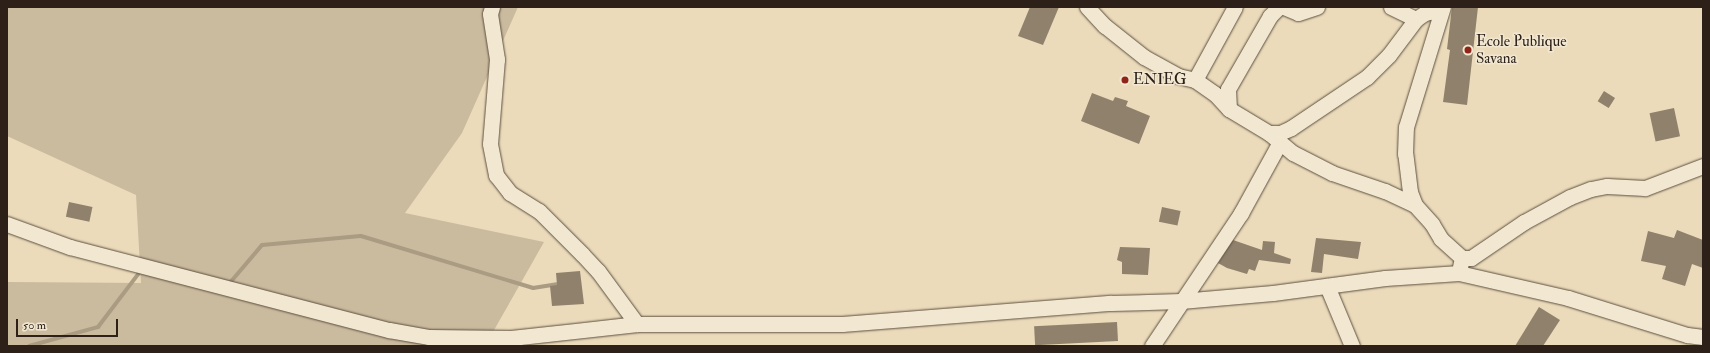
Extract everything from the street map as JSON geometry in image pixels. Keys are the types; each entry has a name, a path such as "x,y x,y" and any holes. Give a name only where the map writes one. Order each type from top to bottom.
{"street":[{"path":"492,7 490,14 497,59 490,144 496,175 510,193 539,211 582,254 598,271 637,324"},
{"path":"1087,7 1105,26 1144,56 1178,76 1195,80 1215,94 1229,109 1314,165 1415,205"},
{"path":"1195,80 1235,7"},
{"path":"1229,109 1228,89 1270,16 1279,7"},
{"path":"1284,7 1298,13 1317,7"},
{"path":"1391,7 1416,19"},
{"path":"1152,346 1241,213 1274,139 1280,133 1291,128 1367,77 1389,55 1416,19 1425,13 1442,8"},
{"path":"1442,8 1406,127 1405,154 1410,192 1415,205 1432,224 1441,239 1462,258 1471,258 1524,222 1591,189 1607,186 1645,188 1703,166"},
{"path":"7,224 70,247 390,330 429,338 511,338 637,324 842,324 1103,303 1181,301 1327,286 1385,278 1459,273 1574,300 1687,334 1703,337"},
{"path":"1459,273 1462,258"},
{"path":"1327,286 1352,346"},
{"path":"496,346 511,338"}],"shaded area":[{"path":"7,7 518,7 462,133 405,213 544,242 485,346 7,346 7,282 141,283 136,195 7,136"}],"building":[{"path":"1030,7 1059,7 1043,45 1018,36"},
{"path":"1452,7 1478,7 1467,105 1443,102 1450,50 1447,49"},
{"path":"1604,91 1615,98 1609,108 1598,101"},
{"path":"1092,93 1113,101 1115,97 1128,101 1126,106 1150,116 1139,144 1081,121"},
{"path":"1674,108 1680,136 1656,142 1650,113"},
{"path":"69,202 92,207 89,222 66,217"},
{"path":"1162,207 1181,211 1177,226 1159,222"},
{"path":"1677,230 1703,240 1703,268 1692,264 1685,286 1662,279 1666,266 1641,261 1648,231 1674,238"},
{"path":"1316,238 1361,242 1358,259 1324,254 1322,273 1311,272"},
{"path":"1233,240 1262,250 1263,241 1275,242 1274,253 1291,259 1290,264 1259,260 1255,271 1249,269 1247,274 1227,268 1218,263"},
{"path":"1120,247 1150,248 1148,275 1122,274 1122,262 1117,260"},
{"path":"580,271 584,304 552,306 550,286 557,285 556,273"},
{"path":"1539,307 1560,320 1543,346 1515,346"},
{"path":"1117,322 1118,341 1035,345 1034,326"}],"waterway":[{"path":"228,285 262,245 361,236 533,288 557,284"},
{"path":"29,346 98,327 142,269"}],"place":[{"name":"Ecole Publique Savana","path":"1468,50"},
{"name":"ENIEG","path":"1125,80"}]}
